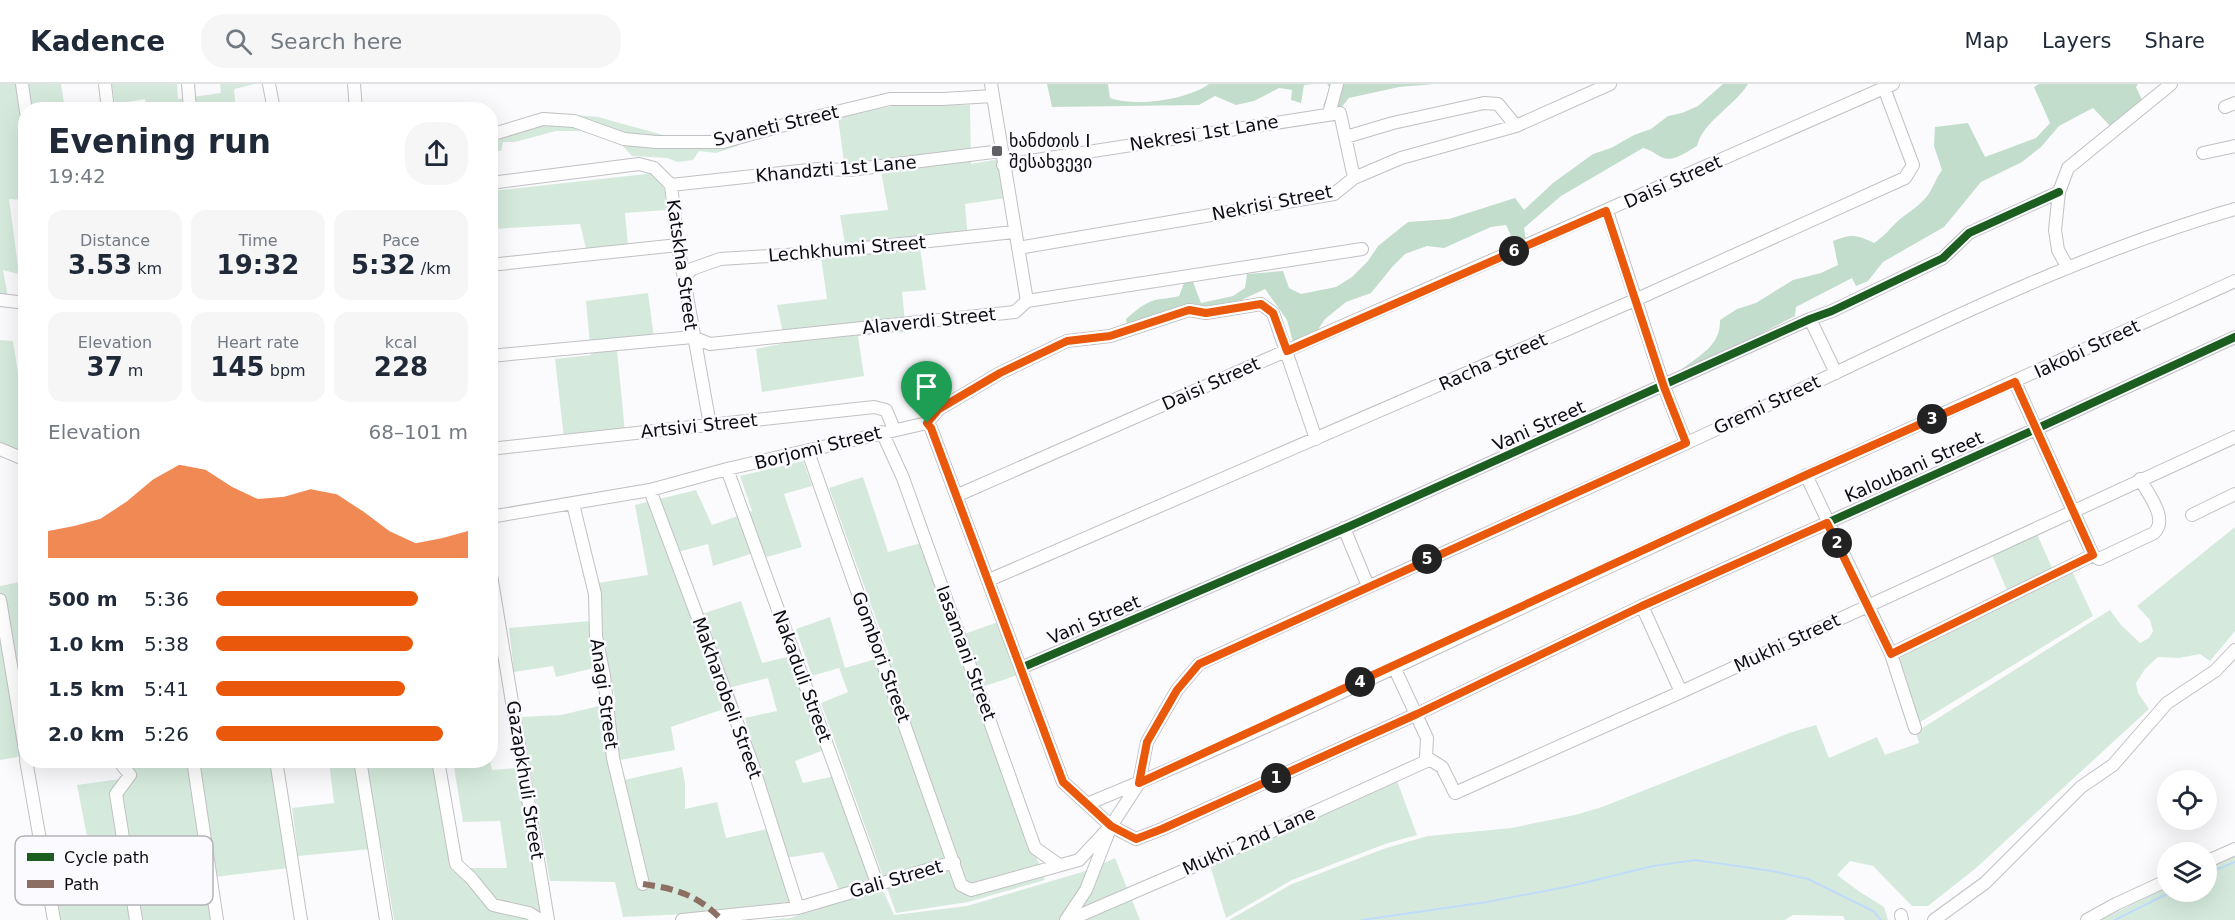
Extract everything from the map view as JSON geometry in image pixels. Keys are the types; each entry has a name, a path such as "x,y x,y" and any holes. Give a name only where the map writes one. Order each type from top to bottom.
{"street":[{"path":"22,84 25,102"},
{"path":"105,84 107,102"},
{"path":"188,84 189,102"},
{"path":"269,84 272,102"},
{"path":"354,84 355,102"},
{"path":"1337,84 1329,114 1340,113 1354,178"},
{"name":"Nekrisi Street","path":"1018,248 1334,194 1354,178 1401,158 1516,126 1610,84"},
{"path":"2068,268 2058,250 2055,230 2059,192 2068,168 2170,84"},
{"name":"Daisi Street","path":"958,495 1888,86"},
{"name":"Racha Street","path":"989,580 1635,300 1905,178 1913,165 1888,86"},
{"path":"992,90 1027,302"},
{"name":"Svaneti Street","path":"498,133 543,119 574,122 624,139 656,142 723,142 774,127 890,99 942,99 992,90"},
{"path":"1346,137 1393,123 1484,103 1498,104 1516,126"},
{"name":"Nekresi 1st Lane","path":"1003,165 1329,114"},
{"path":"2203,153 2235,146"},
{"name":"Khandzti 1st Lane","path":"671,185 818,169 849,170 1001,151"},
{"name":"Katskha Street","path":"498,182 639,164 654,168 671,185 678,245 710,425"},
{"name":"Vani Street","path":"1021,668 1344,528 1832,311 1943,258 1970,233 2059,192"},
{"name":"Gremi Street","path":"1139,783 1147,742 1177,690 1199,664 1686,443 1953,318 2068,268 2198,219 2235,208"},
{"path":"1606,211 1664,387 1686,443"},
{"name":"Lechkhumi Street","path":"685,276 692,269 720,260 817,253 1014,232"},
{"path":"498,264 678,245"},
{"name":"Alaverdi Street","path":"498,355 693,337 710,344 722,343 1015,312 1027,302 1362,249"},
{"name":"Iakobi Street","path":"1087,804 1139,783 1394,667 1806,475 2235,281"},
{"path":"0,300 18,302"},
{"path":"927,423 939,409 1000,373 1067,341 1110,336 1189,310 1206,313 1261,304 1273,313 1316,439"},
{"path":"1810,319 1836,373"},
{"name":"Kaloubani Street","path":"927,423 958,495 1063,782 1111,826 1136,839 1417,714 1642,606 2235,337"},
{"path":"2015,382 2093,555 2098,559 2159,529 2160,519 2140,479"},
{"name":"Artsivi Street","path":"498,448 874,407 886,410 888,431"},
{"name":"Borjomi Street","path":"498,516 650,490 727,469 927,423"},
{"name":"Iasamani Street","path":"888,431 1035,848 1059,865"},
{"name":"Mukhi Street","path":"1429,760 1442,767 1455,793 1681,692 2235,436"},
{"path":"0,449 18,457"},
{"name":"Gombori Street","path":"808,452 954,862"},
{"name":"Nakaduli Street","path":"727,469 877,883"},
{"path":"1806,475 1891,654 1915,728"},
{"name":"Makharobeli Street","path":"650,490 752,760 798,908"},
{"path":"2192,515 2235,494"},
{"name":"Anagi Street","path":"573,504 595,594 596,636 604,676 613,758 643,884"},
{"path":"1344,528 1368,586"},
{"path":"1891,654 2093,555"},
{"path":"0,600 18,708"},
{"path":"1642,606 1681,692"},
{"name":"Gazapkhuli Street","path":"498,617 548,920"},
{"path":"1934,920 1985,883 2081,787 2113,765 2167,704 2215,672 2235,650"},
{"path":"1394,667 1427,738 1426,756 1429,760"},
{"name":"Mukhi 2nd Lane","path":"1067,920 1224,853 1429,760"},
{"path":"27,768 39,836"},
{"path":"122,836 116,795 130,776 124,768"},
{"path":"194,768 204,836"},
{"path":"277,768 301,920"},
{"path":"361,768 386,920"},
{"path":"439,768 456,864 471,878 492,905 529,913 540,920"},
{"path":"1067,920 1086,890 1111,826 1139,783"},
{"name":"Gali Street","path":"682,920 798,908 954,862 961,885 971,890 1079,860 1111,826"},
{"path":"2217,857 2235,849"},
{"path":"2087,920 2157,885"},
{"path":"213,893 217,920"},
{"path":"51,905 54,920"},
{"path":"133,905 135,920"}],"green space":[{"path":"0,84 61,84 64,102 18,102 18,200 9,199 18,274 3,270 8,297 0,296"},
{"path":"112,84 177,84 178,99 221,93 220,84 255,84 234,89 235,102 145,102 145,99 115,102"},
{"path":"1047,84 1108,84 1110,98 1121,101 1147,102 1175,98 1209,84 1312,84 1304,85 1301,103 1291,100 1292,90 1279,88 1254,101 1236,105 1215,96 1199,105 1052,107"},
{"path":"1327,84 1434,84 1399,87 1349,98 1341,108 1323,106 1330,88"},
{"path":"1723,84 1748,84 1706,129 1697,146 1670,159 1643,148 1561,196 1524,228 1526,241 1515,245 1506,225 1491,227 1444,248 1427,246 1405,254 1371,293 1346,302 1325,319 1317,331 1293,342 1287,320 1265,289 1233,304 1127,327 1126,319 1147,303 1179,296 1184,283 1193,282 1201,303 1233,296 1245,288 1247,274 1283,271 1289,288 1301,294 1336,287 1352,277 1368,261 1378,246 1408,222 1449,219 1515,198 1524,210 1553,183 1593,154 1651,129 1668,116 1698,106"},
{"path":"2039,84 2138,84 2136,87 2144,104 2113,129 2093,108 2059,126 2041,147 2022,162 1981,182 1944,227 1883,262 1868,281 1856,286 1852,278 1796,307 1795,316 1681,374 1682,369 1713,343 1720,320 1737,309 1756,303 1793,280 1821,273 1838,265 1833,241 1854,236 1874,243 1921,202 1930,193 1942,170 1934,146 1935,127 1968,123 1985,157 2036,138 2050,123 2034,87"},
{"path":"970,105 971,164 999,159 1006,198 965,204 968,241 920,247 926,290 902,292 906,332 858,336 864,376 762,392 756,349 785,343 777,305 827,299 821,257 847,255 840,215 888,210 881,171 846,177 838,118 893,106"},
{"path":"545,112 598,117 678,139 743,135 738,146 716,153 699,151 693,160 678,162 667,158 632,156 620,143 582,131 556,131 515,142 503,142 501,151 498,151 498,127"},
{"path":"655,173 665,190 667,210 625,213 628,245 586,249 580,224 498,229 498,190"},
{"path":"648,293 654,338 616,340 625,432 564,439 555,359 591,355 586,301"},
{"path":"0,340 13,341 18,374 18,457 0,449"},
{"path":"803,461 812,486 784,494 802,547 767,557 763,550 713,566 708,544 670,554 693,617 741,601 762,663 791,656 824,750 795,761 803,783 835,776 872,880 839,890 823,852 785,858 745,718 777,711 768,678 732,687 738,704 671,727 675,750 620,760 624,780 682,767 685,783 685,809 717,802 726,838 767,829 790,902 709,913 623,917 615,882 550,881 521,717 561,715 616,702 607,665 556,677 553,666 514,672 509,628 601,620 598,583 648,575 635,505 696,490 712,525 752,511 740,476"},
{"path":"863,477 888,552 921,543 953,638 998,622 1018,675 973,690 1045,880 968,902 896,913 821,703 848,692 839,668 812,676 796,629 830,617 845,668 889,655 829,488"},
{"path":"2235,527 2235,631 2210,661 2200,654 2179,658 2158,657 2145,669 2136,683 2138,693 2149,709 1976,868 1928,906 1912,906 1873,866 1850,861 1837,875 1884,907 1888,920 1845,920 1843,916 1793,915 1785,920 1229,920 1292,884 1386,848 1428,836 1511,828 1575,815 1602,807 1792,732 1816,725 1829,758 1877,737 1885,755 1919,743 1916,732 2110,610 2121,625 2140,643 2149,638 2153,631 2150,620 2137,606"},
{"path":"2037,534 2056,577 2071,569 2093,616 1917,724 1897,656 2011,600 1992,555"},
{"path":"18,582 18,757 0,760 0,586"},
{"path":"128,768 275,768 289,868 213,877 213,836 87,836 77,785 134,777"},
{"path":"330,768 434,768 451,868 507,868 500,821 463,822 454,768 492,768 492,770 517,768 544,917 533,920 394,920 382,848 298,856 292,808 334,803"},
{"path":"1396,778 1417,835 1385,844 1292,880 1226,918 1209,862"},
{"path":"2235,853 2235,920 2101,920 2157,892 2157,902 2217,902 2217,862"},
{"path":"1115,858 1140,920 1071,920 1100,865"},
{"path":"1089,870 1077,894 1059,920 763,920 790,918 882,888 894,915 967,906"},
{"path":"58,905 210,905 212,920 60,920"}],"waterway":[{"path":"1362,920 1487,902 1571,886 1653,866 1695,860 1772,871 1808,879 1873,911 1881,920"},
{"path":"2217,869 2235,862"},
{"path":"2115,920 2157,899"}],"marked path":[{"path":"643,884 684,894 702,903 719,917"}],"cycle path":[{"path":"1021,668 1350,526 1832,311 1943,258 1969,233 2059,192"},
{"path":"927,423 931,428 1063,782 1111,826 1136,839 1417,714 1642,606 2235,337"}],"place":[{"name":"ხანძთის I შესახვევი","path":"997,151"}],"route":[{"path":"1606,211 1664,387 1686,443 1199,664 1177,690 1147,742 1139,783 1806,475 2015,382 2093,555 1891,654 1827,523 1642,606 1417,714 1136,839 1111,826 1063,782 958,495 927,423 939,409 1000,373 1067,341 1110,336 1189,310 1206,313 1261,304 1273,313 1287,351 1606,211"}]}
